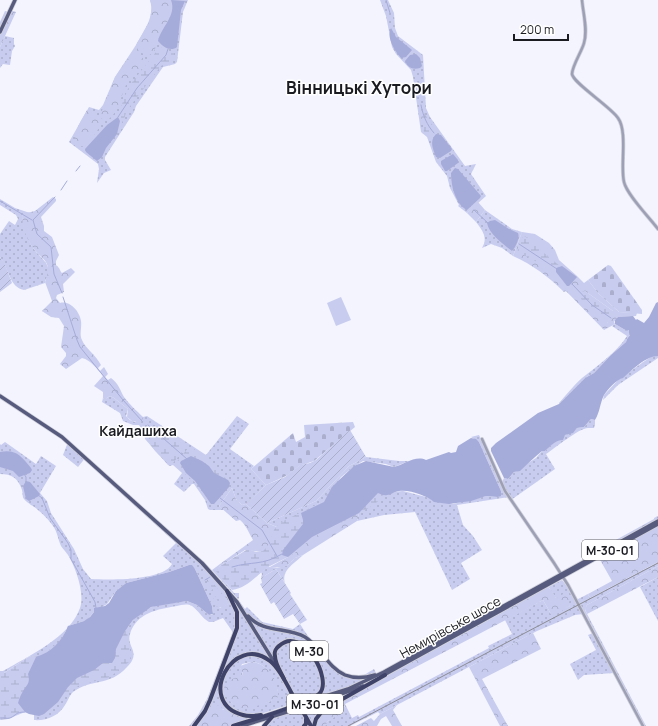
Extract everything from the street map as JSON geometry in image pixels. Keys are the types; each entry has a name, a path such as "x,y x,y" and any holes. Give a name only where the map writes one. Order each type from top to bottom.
{"highway":[{"path":"194,726 205,711 210,700 238,628 238,612 227,591"},
{"name":"М-30","path":"233,726 270,716 299,704 319,694 322,690 322,674 316,662 306,648 299,642 291,641 284,642 276,650 274,656 284,679 292,694 306,718 311,726"},
{"path":"264,726 270,716 242,715 228,706 223,700 221,692 223,674 228,666 236,659 248,655 256,655 271,662 284,679"},
{"path":"314,726 316,719 323,710 384,673"},
{"path":"304,726 306,724 306,718"}],"main road":[{"path":"0,32 16,0"},
{"path":"0,396 73,446 202,563 257,624 264,627 299,634 306,638 314,644 330,664 344,674 361,678 384,673"},
{"name":"Немирівське шосе","path":"242,726 337,696 384,673 658,521"},
{"name":"Немирівське шосе","path":"562,575 658,524"},
{"path":"237,602 284,679"},
{"name":"Немирівське шосе","path":"299,704 348,689 384,673"}],"street":[{"path":"582,0 585,40 573,71 573,78 598,98 619,119 623,140 624,183 630,193 658,228"},
{"path":"482,439 505,491 562,575 643,726"}],"green space":[{"path":"150,0 188,0 183,12 177,62 175,64 163,67 136,106 134,112 105,157 105,160 111,170 104,173 97,183 99,169 98,164 69,142 89,107 99,110 103,105 115,77 150,20 152,7"},
{"path":"150,0 171,0 172,10 169,20 153,52 148,56 138,51 136,45 150,18"},
{"path":"380,0 388,0 394,13 395,28 398,36 423,55 426,108 430,117 465,166 476,164 471,174 486,196 467,213 458,206 459,205 450,188 447,176 436,162 427,137 421,132 411,70 396,54 392,47 386,16"},
{"path":"10,10 16,12 0,47 0,22 5,11 9,12"},
{"path":"5,36 14,38 15,46 12,51 10,65 3,64 0,68 0,47"},
{"path":"160,47 174,53 174,60 161,66 128,109 118,132 116,124 109,123 118,114 129,86"},
{"path":"133,51 141,56 144,64 129,80 114,114 106,121 103,120 100,117 101,113 115,77"},
{"path":"422,109 436,129 436,132 432,135 427,135 424,132 421,112"},
{"path":"87,110 98,116 102,123 90,142 86,146 81,146 77,144 75,135"},
{"path":"53,197 56,201 41,217 44,231 52,237 59,255 56,265 61,272 62,273 71,268 75,272 63,284 64,292 57,295 56,298 60,303 67,303 77,311 81,321 81,338 83,343 101,365 98,368 100,371 104,367 108,374 105,377 108,380 111,378 116,383 126,400 143,417 142,421 132,421 127,417 128,409 114,398 110,396 105,399 103,398 103,392 94,386 103,376 94,365 82,358 66,369 60,364 66,356 66,353 61,347 64,326 59,318 51,317 42,311 52,301 45,282 48,269 47,264 31,245 24,230 22,218 22,214 35,211"},
{"path":"0,199 15,208 30,213 22,215 23,223 31,245 48,266 48,275 45,283 24,290 15,285 12,281 0,257 0,234 9,221 15,225 18,219 16,215 0,205"},
{"path":"478,202 485,210 476,222 467,213"},
{"path":"485,210 512,229 522,232 513,256 502,248 491,244 482,248 485,238 481,228 476,222"},
{"path":"522,232 535,234 549,243 555,250 559,260 584,283 588,280 598,293 619,312 637,313 636,316 618,317 614,322 615,324 604,330 566,291 564,292 547,276 534,267 513,256","holes":["585,291 613,311 606,323"]},
{"path":"524,236 537,243 544,253 560,266 556,268 556,272 518,252 519,243"},
{"path":"0,257 4,262 12,283 0,292"},
{"path":"608,265 611,266 642,310 642,314 619,312 598,293 588,280"},
{"path":"585,291 613,311 613,316 607,323 603,323 581,299 579,296 580,292"},
{"path":"341,297 351,320 336,326 327,303"},
{"path":"615,324 627,331 629,330 630,335 626,342 594,373 585,378 559,404 582,378 600,364 623,342 627,336 612,326"},
{"path":"652,356 658,356 658,358 618,385 603,400 604,395 619,379"},
{"path":"110,396 128,409 126,416 130,420 135,422 147,416 206,455 237,416 249,424 230,449 254,466 251,469 266,485 246,504 242,505 236,499 232,488 219,506 224,510 208,509 205,500 194,484 192,484 184,492 174,484 182,473 173,465 168,465 145,439 144,432 139,425 133,425 123,421 120,413 102,402 103,398 105,399"},
{"path":"591,419 595,420 594,428 579,431 546,454 555,469 511,500 509,497 457,505 463,525 473,536 482,550 461,563 470,579 452,590 415,512 384,515 357,521 359,513 378,493 385,494 403,491 453,504 486,496 499,497 501,491 479,442 471,437 479,435 502,482 504,478 508,479 514,472 520,470 536,458 542,451 545,451 565,435 577,428 584,427"},
{"path":"353,422 355,427 314,461 299,466 288,475 266,485 251,469 293,433 296,442 305,437 304,425"},
{"path":"159,430 166,432 187,446 173,463 168,464 151,445 150,438"},
{"path":"350,430 366,457 349,466 316,501 267,523 246,504 266,485 285,477 300,465 316,460"},
{"path":"5,442 36,464 41,456 56,466 40,493 47,501 51,513 74,549 83,569 91,579 122,579 158,574 167,570 172,564 163,556 176,543 103,477 105,475 201,564 220,608 232,602 235,604 240,602 245,609 247,607 262,622 293,629 300,624 318,649 334,666 342,672 351,676 360,676 374,669 377,675 337,692 312,697 246,719 222,709 194,726 189,726 198,715 207,699 232,631 223,618 209,622 192,606 184,604 149,613 137,621 133,627 129,639 133,650 133,657 127,667 120,673 107,680 87,685 73,692 62,709 56,715 48,719 34,720 34,715 125,631 133,620 146,609 157,605 187,601 197,605 209,615 212,615 213,613 212,606 195,569 189,565 169,572 126,583 116,591 107,604 94,612 87,620 69,626 80,608 81,602 81,589 77,574 68,555 61,546 56,530 42,514 24,499 22,490 14,478 8,475 0,474 0,444 1,445","holes":["251,662 257,663 266,668 278,691 271,701 245,708 232,703 225,692 242,675 243,671 240,668 242,664"]},
{"path":"68,442 86,457 78,467 63,455"},
{"path":"189,447 212,462 218,472 229,481 212,474 190,474 198,485 174,465"},
{"path":"366,457 409,461 394,467 386,464 363,461 341,477 326,500 277,527 267,523 316,501 349,466"},
{"path":"332,487 378,493 384,496 359,514 313,538 292,555 265,569 248,584 232,590 216,571 220,566 248,549 256,552 263,551 267,547 274,530 279,523 320,503"},
{"path":"232,488 236,499 242,505 246,504 267,523 279,528 270,553 245,550 225,563 220,564 253,540 246,527 240,520 236,521 219,506"},
{"path":"359,513 357,521 303,555 295,558 288,565 283,567 268,568 288,557 312,537"},
{"path":"658,516 658,520 604,549 603,547"},
{"path":"658,526 658,562 590,598 588,594 612,581 599,558"},
{"path":"303,555 285,574 285,583 276,569 261,578 261,572 268,567 277,568 288,565 295,558"},
{"path":"658,562 658,566 587,605 585,610 646,726 643,726 614,673 584,675 578,680 570,664 596,650 588,635 593,633 583,614 575,615 537,631 380,714 378,712 350,726 325,726 327,722 342,712 345,704 352,718 358,715 359,717 489,648 488,646 512,634 505,620 543,600 551,614 570,606 556,598 548,587 562,580 566,585 568,585 576,600 588,594 590,598"},
{"path":"225,563 220,566 217,571 234,593 239,593 238,599 212,570 220,564"},
{"path":"201,564 229,596 232,602 222,608 216,606"},
{"path":"658,566 658,577 587,614 585,609 587,605"},
{"path":"276,569 307,620 300,624 293,614 284,619 274,602 271,604 260,584 262,583 261,578"},
{"path":"658,577 658,621 640,587"},
{"path":"212,582 226,598 227,603 218,602 210,584"},
{"path":"548,587 556,598 567,592 570,597 570,606 553,616 543,600 345,704 342,713 328,721 325,726 315,726 319,715 334,705"},
{"path":"128,626 127,632 131,656 129,662 110,677 78,686 44,714 39,716 25,712 8,719 0,720 0,673 4,673 30,656 38,656 46,652 59,642 53,657 122,631"},
{"path":"67,628 62,638 49,652 43,655 30,656 4,673 0,673 0,671 3,671 48,645"},
{"path":"533,633 541,649 482,679 508,726 500,726 469,667"},
{"path":"251,662 262,665 275,679 278,697 259,705 248,708 240,708 234,705 229,699 224,687 227,682 242,675 243,673 240,666"},
{"path":"349,692 350,696 315,726 266,726 276,717"},
{"path":"218,705 221,706 223,710 229,708 245,717 247,722 233,726 194,726 205,711"},
{"path":"397,705 393,710 402,726 392,726 386,716 381,719 377,726 356,726 371,718 374,721 380,714"}],"shaded area":[{"path":"171,0 185,1 181,10 177,47 170,49 158,41 172,11"},
{"path":"391,28 396,37 412,50 406,57 401,58 394,48 390,40"},
{"path":"416,54 420,58 422,66 420,68 413,69 409,67 405,61 410,55"},
{"path":"118,117 120,121 117,134 106,148 102,157 97,161 86,152 85,149 107,125"},
{"path":"436,134 441,135 452,149 440,158 436,157 432,145"},
{"path":"453,154 458,160 458,163 445,171 441,161"},
{"path":"455,168 458,169 481,196 467,210 459,203 454,194 451,173"},
{"path":"495,220 518,233 517,242 512,251 490,231 487,223"},
{"path":"562,266 577,277 569,286 567,286 556,272 556,268"},
{"path":"658,302 658,356 644,361 607,390 595,420 591,419 584,427 577,428 573,433 565,435 563,440 555,442 545,451 542,451 520,471 514,472 508,479 504,478 491,448 538,413 559,404 585,378 594,373 626,342 630,335 629,330 627,331 615,324 615,320 618,317 633,316 636,320 637,319 644,323"},
{"path":"471,438 476,439 479,442 501,491 501,496 486,496 471,501 449,504 434,502 423,495 408,491 398,491 386,495 378,493 359,513 312,537 288,557 282,555 283,550 303,524 301,513 324,502 332,487 354,466 366,461 394,467 414,459 426,460 449,452 456,452 458,446"},
{"path":"6,451 18,454 32,470 30,473 19,477 13,471 0,467 0,452"},
{"path":"191,456 202,461 209,466 214,473 228,480 230,483 229,487 214,504 211,504 195,481 186,473 180,463"},
{"path":"26,481 30,482 40,494 29,501 26,499 23,486"},
{"path":"192,565 195,569 212,606 213,614 209,615 197,605 187,601 151,607 133,620 125,631 116,649 115,658 112,663 103,663 94,670 77,678 68,687 58,702 44,714 39,716 25,712 18,703 28,682 28,674 36,657 52,649 63,636 68,626 84,621 90,617 94,612 94,608 105,606 109,603 116,591 126,583 169,572"}],"waterway":[{"path":"386,0 390,13"},
{"path":"118,117 137,88 166,55 168,49"},
{"path":"421,105 429,127 434,133"},
{"path":"76,171 80,166"},
{"path":"61,190 67,181"},
{"path":"55,197 33,220 37,234 51,247 54,274 62,293"},
{"path":"0,201 32,220"},
{"path":"474,210 488,223"},
{"path":"519,244 557,269"},
{"path":"572,284 592,305 611,318"},
{"path":"63,297 80,347 142,421"},
{"path":"148,425 187,459"},
{"path":"24,474 26,481"},
{"path":"38,495 42,498 50,518 68,543 71,550 71,559 95,602 96,608"},
{"path":"220,498 262,530 277,556"},
{"path":"232,567 263,562 282,554"},
{"path":"205,580 210,577"},
{"path":"0,718 10,718 18,713 25,712"}],"railway":[{"path":"348,726 658,563"}],"district":[{"name":"Вінницькі Хутори","path":"359,87"},
{"name":"Кайдашиха","path":"138,430"}]}
